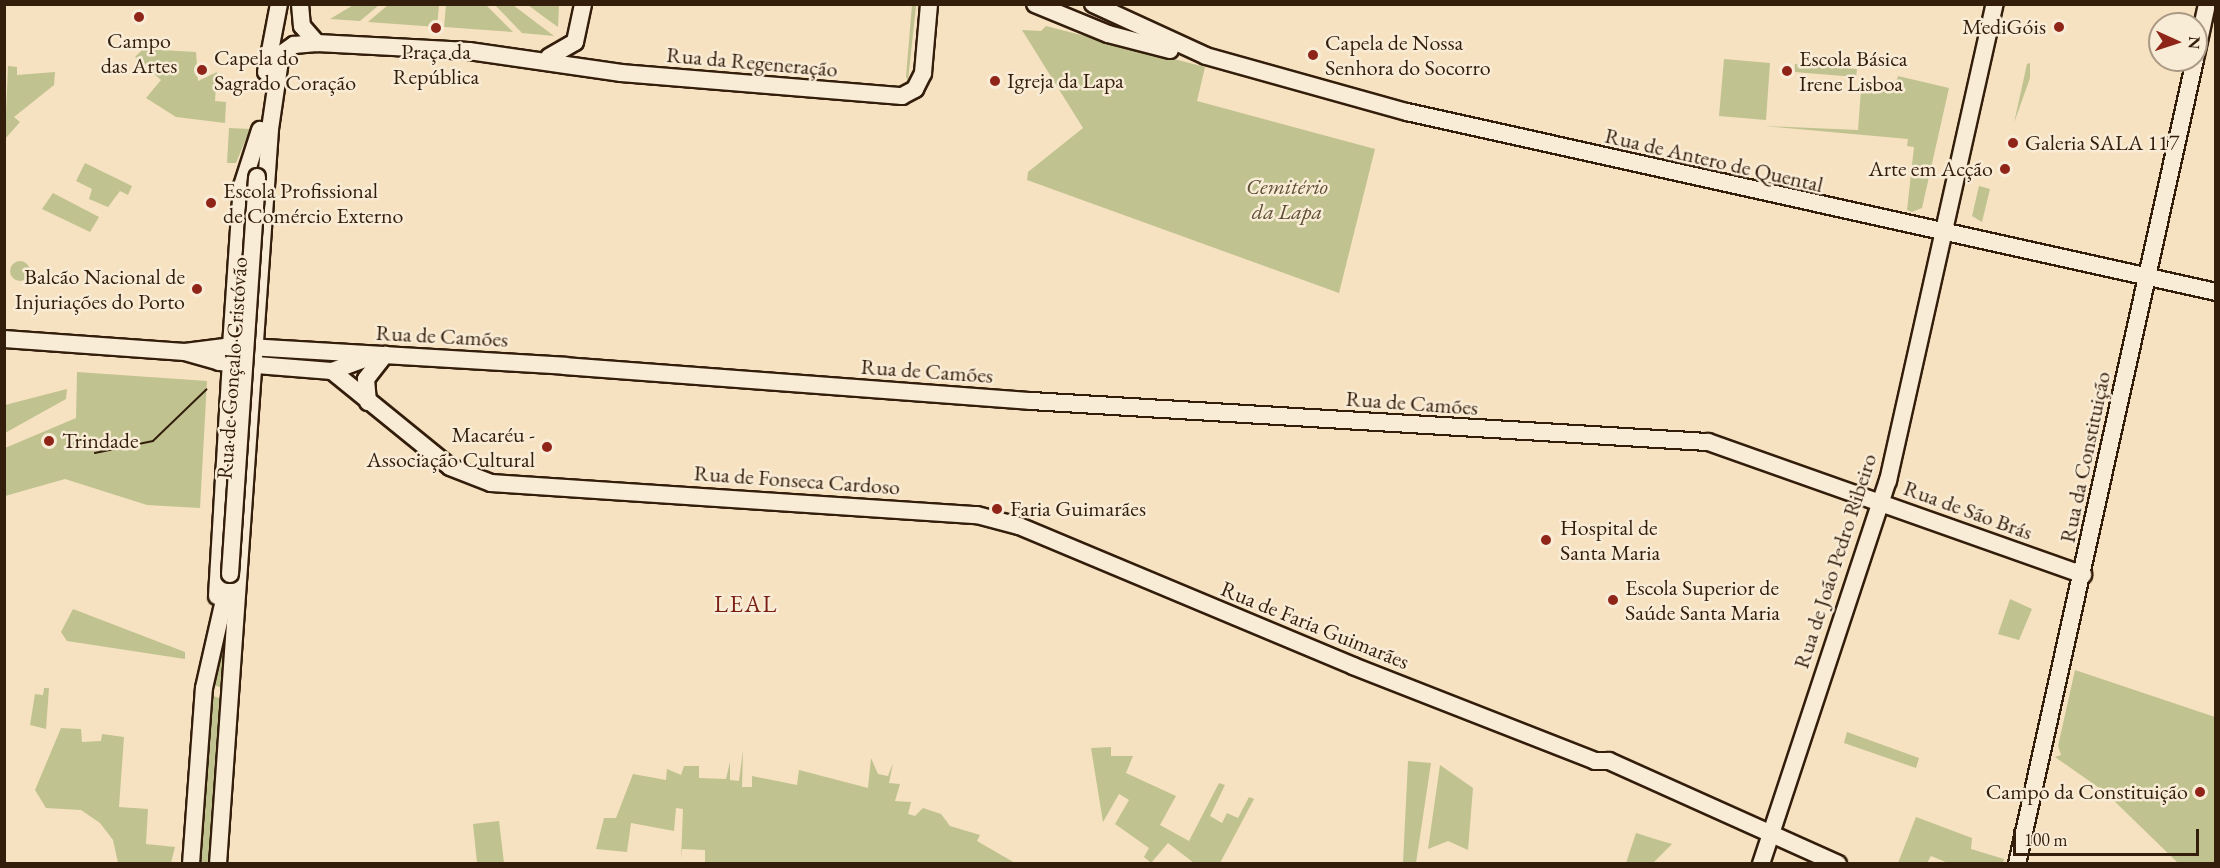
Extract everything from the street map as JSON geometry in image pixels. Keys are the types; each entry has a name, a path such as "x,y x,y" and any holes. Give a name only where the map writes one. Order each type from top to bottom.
{"main road":[{"name":"Rua de Gonçalo Cristóvão","path":"191,864 204,688 227,609 251,419 260,292 265,130 279,4"},
{"path":"300,4 302,26 317,43 542,58 563,53 575,42 582,4"},
{"name":"Rua da Regeneração","path":"542,58 612,71 888,95 909,93 920,81 929,4"},
{"name":"Rua de Antero de Quental","path":"1035,4 1108,34 1206,56 1509,138 2147,279 2216,292"},
{"name":"Rua de Antero de Quental","path":"1093,4 1206,56"},
{"name":"Rua de João Pedro Ribeiro","path":"1761,864 1882,502 1995,4"},
{"path":"1108,34 1117,29 1114,14"},
{"name":"Rua de Gonçalo Cristóvão","path":"227,609 257,177 278,62 294,45 317,43"},
{"name":"Rua da Constituição","path":"2018,864 2192,72"},
{"name":"Rua de Gonçalo Cristóvão","path":"218,864 227,609 227,417 235,289 242,186 265,130"},
{"path":"235,289 243,301 251,302 260,292"},
{"name":"Rua de Camões","path":"4,339 231,355 381,355 1665,443"},
{"path":"332,371 381,355"},
{"path":"368,402 366,379 381,355"},
{"name":"Rua de Camões","path":"255,356 332,371"},
{"name":"Rua de Fonseca Cardoso","path":"332,371 450,467 477,479 571,491 977,515 1019,526"},
{"path":"227,417 236,410 251,419"},
{"name":"Rua de São Brás","path":"1665,443 1708,442 2083,575"},
{"name":"Rua de Faria Guimarães","path":"1019,526 1595,761 1609,761 1771,831 1838,864"},
{"name":"Rua de Faria Guimarães","path":"1595,761 1604,770 1734,824"}],"green space":[{"path":"355,4 379,5 360,21 330,19"},
{"path":"389,4 439,5 437,27 368,22"},
{"path":"446,5 486,5 513,32 444,27"},
{"path":"495,5 513,5 554,36 522,33"},
{"path":"528,5 559,5 558,27 544,17"},
{"path":"912,5 916,6 908,80 906,77"},
{"name":"Cemitério da Lapa","path":"1046,26 1205,67 1197,101 1375,149 1339,293 1027,180 1028,172 1083,128 1022,30 1041,31"},
{"path":"143,49 196,52 198,81 217,72 215,101 226,102 225,123 176,117 146,98 161,80 135,57"},
{"path":"1724,59 1770,63 1766,120 1719,116"},
{"path":"2030,63 2030,78 2014,123 2027,64"},
{"path":"1795,64 1857,69 1856,77 1794,72"},
{"path":"8,66 17,67 17,75 55,72 54,85 14,117 20,122 5,139"},
{"path":"1898,76 1949,88 1922,208 1912,212 1907,210 1914,147 1907,146 1908,139 1764,126 1858,130 1861,89 1894,90"},
{"path":"229,128 250,129 236,163 227,163"},
{"path":"85,163 132,186 128,195 120,191 108,207 89,199 92,189 76,181"},
{"path":"1979,186 1990,189 1982,222 1972,216"},
{"path":"53,193 99,217 90,232 42,209"},
{"path":"16,261 24,261 30,267 30,275 24,281 16,281 10,275 10,267"},
{"path":"77,372 207,381 200,508 147,505 65,479 5,496 5,448 76,418"},
{"path":"67,389 66,399 5,433 5,405"},
{"path":"2010,599 2032,609 2019,640 1998,634"},
{"path":"73,609 185,652 185,659 67,641 61,632"},
{"path":"225,628 227,629 223,688 213,685"},
{"path":"2075,670 2215,717 2215,863 2178,863 2105,792 2055,757 2061,755 2058,746"},
{"path":"44,688 49,688 46,729 30,725 35,694 43,695"},
{"path":"213,696 222,699 211,863 201,864"},
{"path":"61,728 81,729 82,742 101,741 102,734 124,737 119,807 148,809 146,844 175,847 171,863 118,863 113,840 100,823 81,810 46,808 35,790"},
{"path":"1847,732 1919,758 1916,768 1844,743"},
{"path":"1111,747 1111,756 1133,756 1126,773 1176,796 1160,825 1189,841 1219,783 1225,785 1210,816 1222,823 1227,813 1238,818 1249,797 1254,799 1220,863 1194,863 1168,843 1151,863 1144,857 1149,848 1115,824 1129,800 1119,794 1103,822 1091,748"},
{"path":"743,750 742,787 752,787 752,776 797,785 799,770 868,788 871,758 878,774 888,776 893,763 889,783 900,784 895,801 911,802 908,814 915,816 923,808 941,814 950,826 980,835 977,841 1015,863 705,864 705,850 682,849 681,860 683,809 676,808 674,831 631,823 627,852 596,849 604,818 616,818 633,774 666,780 667,769 681,775 684,766 699,766 699,778 726,779 730,762 730,780 739,781"},
{"path":"1408,761 1431,763 1416,863 1403,863"},
{"path":"1440,765 1473,788 1468,850 1448,841 1428,849"},
{"path":"1916,817 1972,838 1971,849 2004,859 2003,863 1948,863 1931,856 1927,863 1898,863"},
{"path":"499,821 504,863 477,863 473,824"},
{"path":"1636,833 1672,844 1653,863 1626,863"}],"tram line":[{"path":"95,453 153,441 206,390"}],"place":[{"name":"Campo das Artes","path":"139,17"},
{"name":"MediGóis","path":"2059,27"},
{"name":"Praça da República","path":"436,28"},
{"name":"Capela de Nossa Senhora do Socorro","path":"1313,55"},
{"name":"Capela do Sagrado Coração","path":"202,70"},
{"name":"Escola Básica Irene Lisboa","path":"1787,71"},
{"name":"Igreja da Lapa","path":"995,81"},
{"name":"Galeria SALA 117","path":"2013,143"},
{"name":"Arte em Acção","path":"2005,169"},
{"name":"Escola Profissional de Comércio Externo","path":"211,203"},
{"name":"Balcão Nacional de Injuriações do Porto","path":"197,289"},
{"name":"Trindade","path":"49,441"},
{"name":"Macaréu - Associação Cultural","path":"547,447"},
{"name":"Faria Guimarães","path":"997,509"},
{"name":"Hospital de Santa Maria","path":"1546,540"},
{"name":"Escola Superior de Saúde Santa Maria","path":"1613,600"},
{"name":"Campo da Constituição","path":"2200,792"}],"district":[{"name":"LEAL","path":"746,604"}]}
